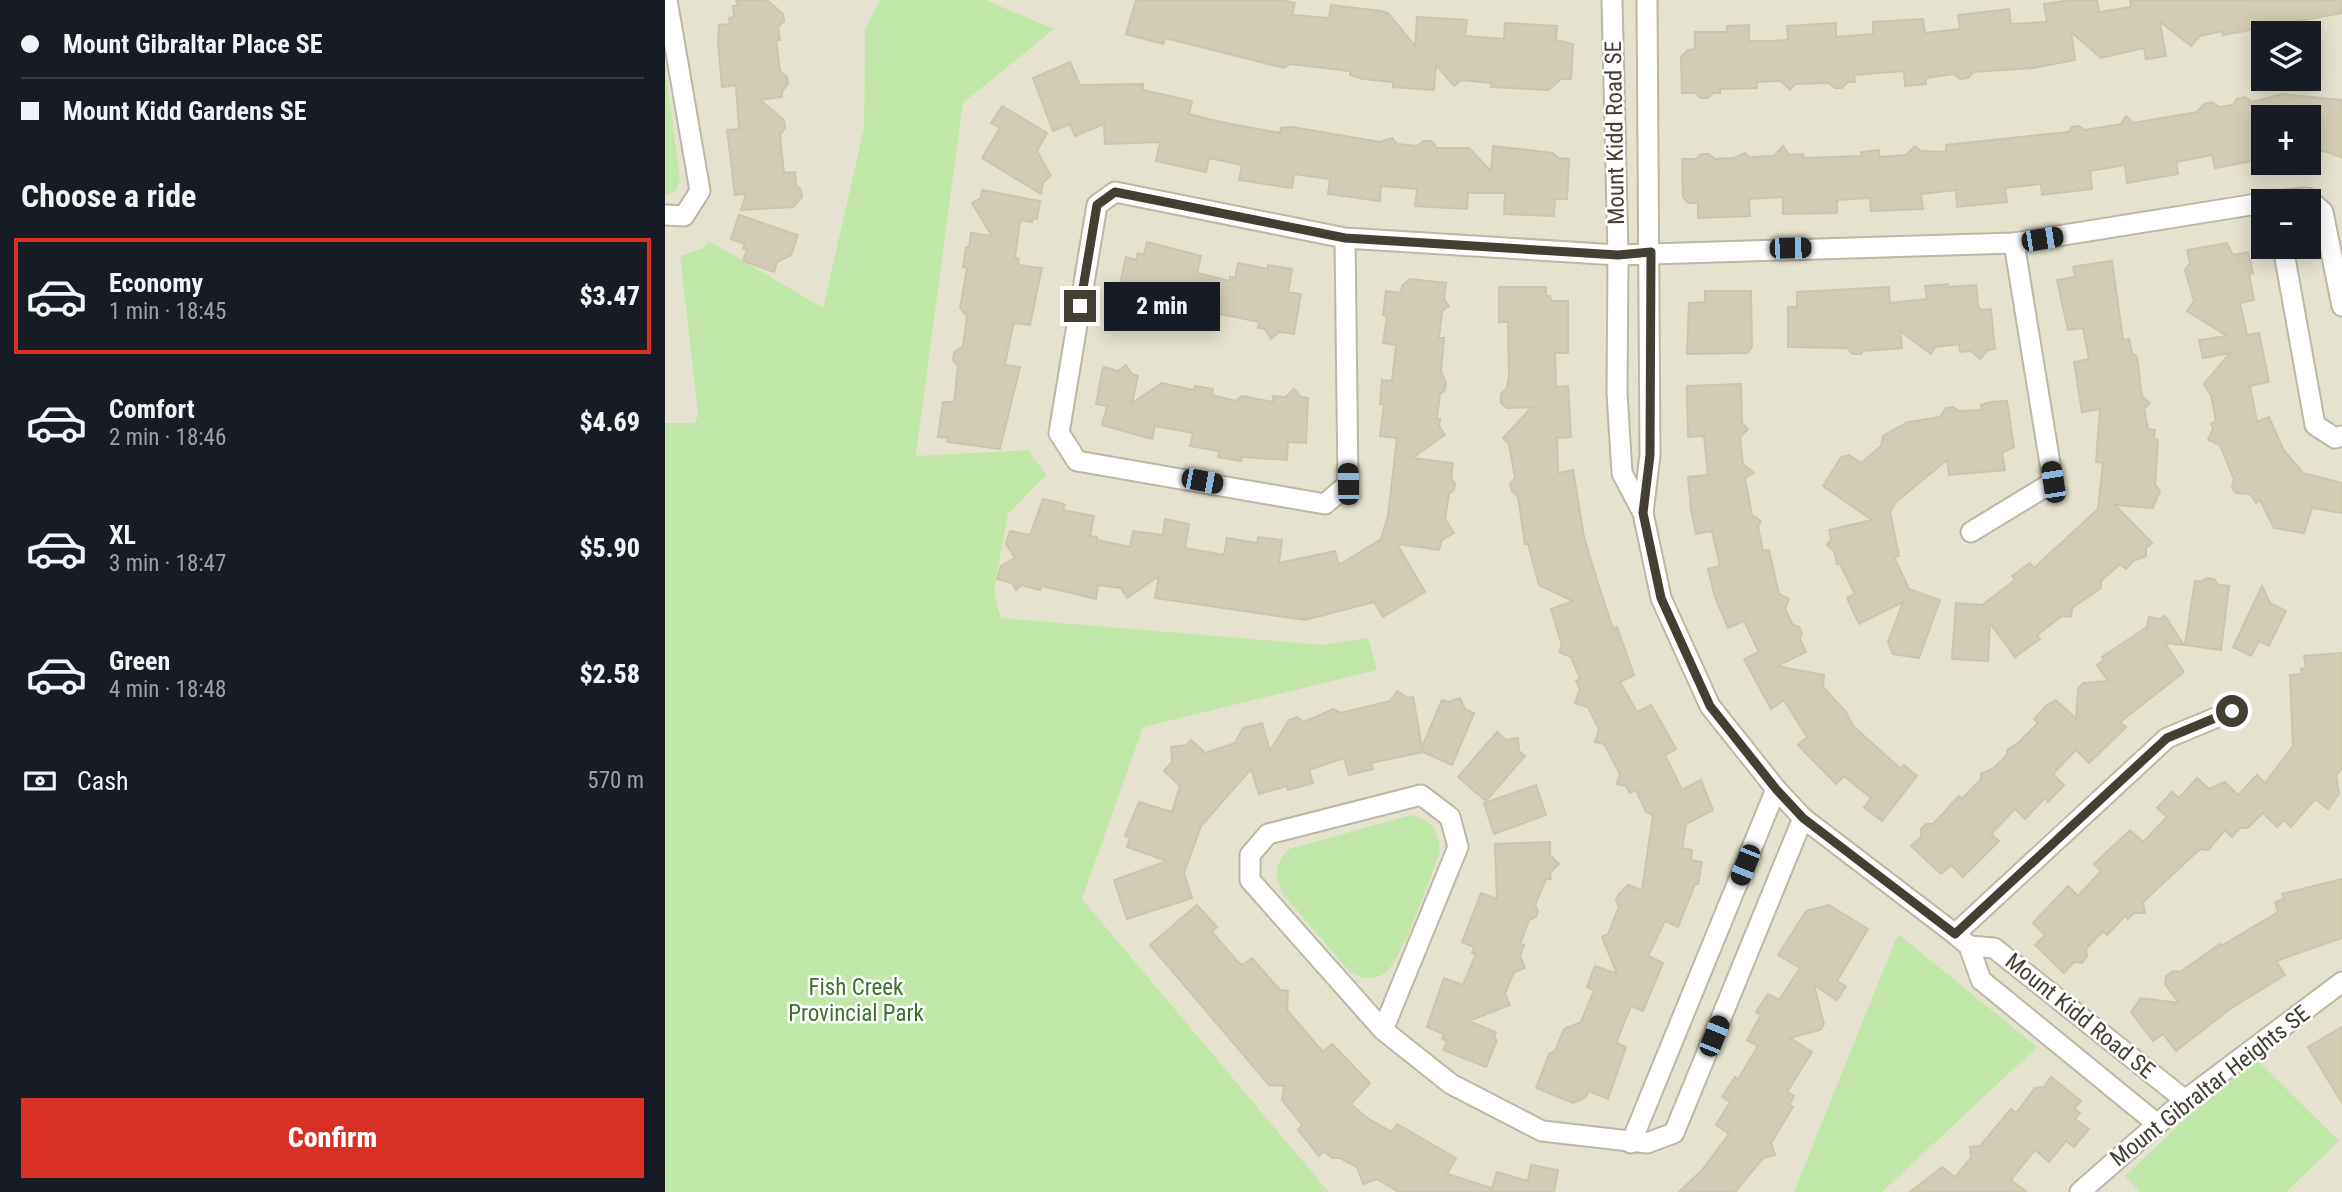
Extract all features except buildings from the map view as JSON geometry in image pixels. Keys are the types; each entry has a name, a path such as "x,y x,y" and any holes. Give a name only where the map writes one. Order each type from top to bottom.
{"street":[{"path":"665,215 684,216 700,191 667,0"},
{"name":"Mount Kidd Road SE","path":"1612,0 1618,255 1617,393 1622,472 1643,513 1661,598 1710,706 1776,789 1803,818 1962,940 1994,948 2185,1100"},
{"name":"Mount Kidd Road SE","path":"1643,513 1650,455 1651,252 1647,0"},
{"path":"1345,238 1348,484 1325,504 1077,461 1059,433 1097,205 1115,192 1345,238 1618,255 2014,243 2251,205"},
{"path":"2321,210 2342,306"},
{"path":"1971,531 2053,482 2014,243"},
{"path":"2285,259 2315,425 2335,438 2342,436"},
{"path":"1962,940 2167,738 2232,711"},
{"path":"1631,1143 1776,789"},
{"path":"1383,1030 1458,848 1450,817 1420,795 1268,834 1250,855 1250,880 1383,1030 1451,1084 1542,1131 1647,1143 1674,1133 1803,818"},
{"name":"Mount Kidd Road SE","path":"1962,940 1981,981 2156,1123"},
{"name":"Mount Gibraltar Heights SE","path":"2080,1192 2156,1123 2342,982"}],"shaded area":[{"path":"665,0 880,0 865,28 864,128 823,309 709,242 703,248 680,256 698,415 694,423 665,423"},
{"path":"986,0 2342,0 2342,1192 1329,1192 1082,899 994,591 1008,514 1047,473 1033,458 916,457 963,103 1053,29"}],"green space":[{"name":"Fish Creek Provincial Park","path":"880,0 986,0 1054,29 963,103 916,456 1030,450 1033,458 1047,474 1008,514 994,591 1001,618 1322,645 1368,638 1377,670 1143,727 1082,899 1329,1192 665,1192 665,423 694,423 698,415 680,256 703,248 709,241 823,308 864,128 865,28"},
{"path":"665,66 680,180 676,190 665,196"},
{"path":"1411,815 1424,820 1433,828 1440,852 1407,937 1391,966 1379,976 1361,977 1349,971 1284,895 1278,882 1278,865 1289,849"},
{"path":"1898,934 2037,1047 1882,1192 1794,1192"},
{"path":"2256,1059 2339,1141 2286,1192 2140,1192 2125,1176 2193,1112"}],"route":[{"path":"1080,306 1097,205 1115,192 1345,238 1618,255 1651,252 1650,455 1643,513 1661,598 1710,706 1776,789 1803,818 1955,934 2167,738 2232,711"}]}
